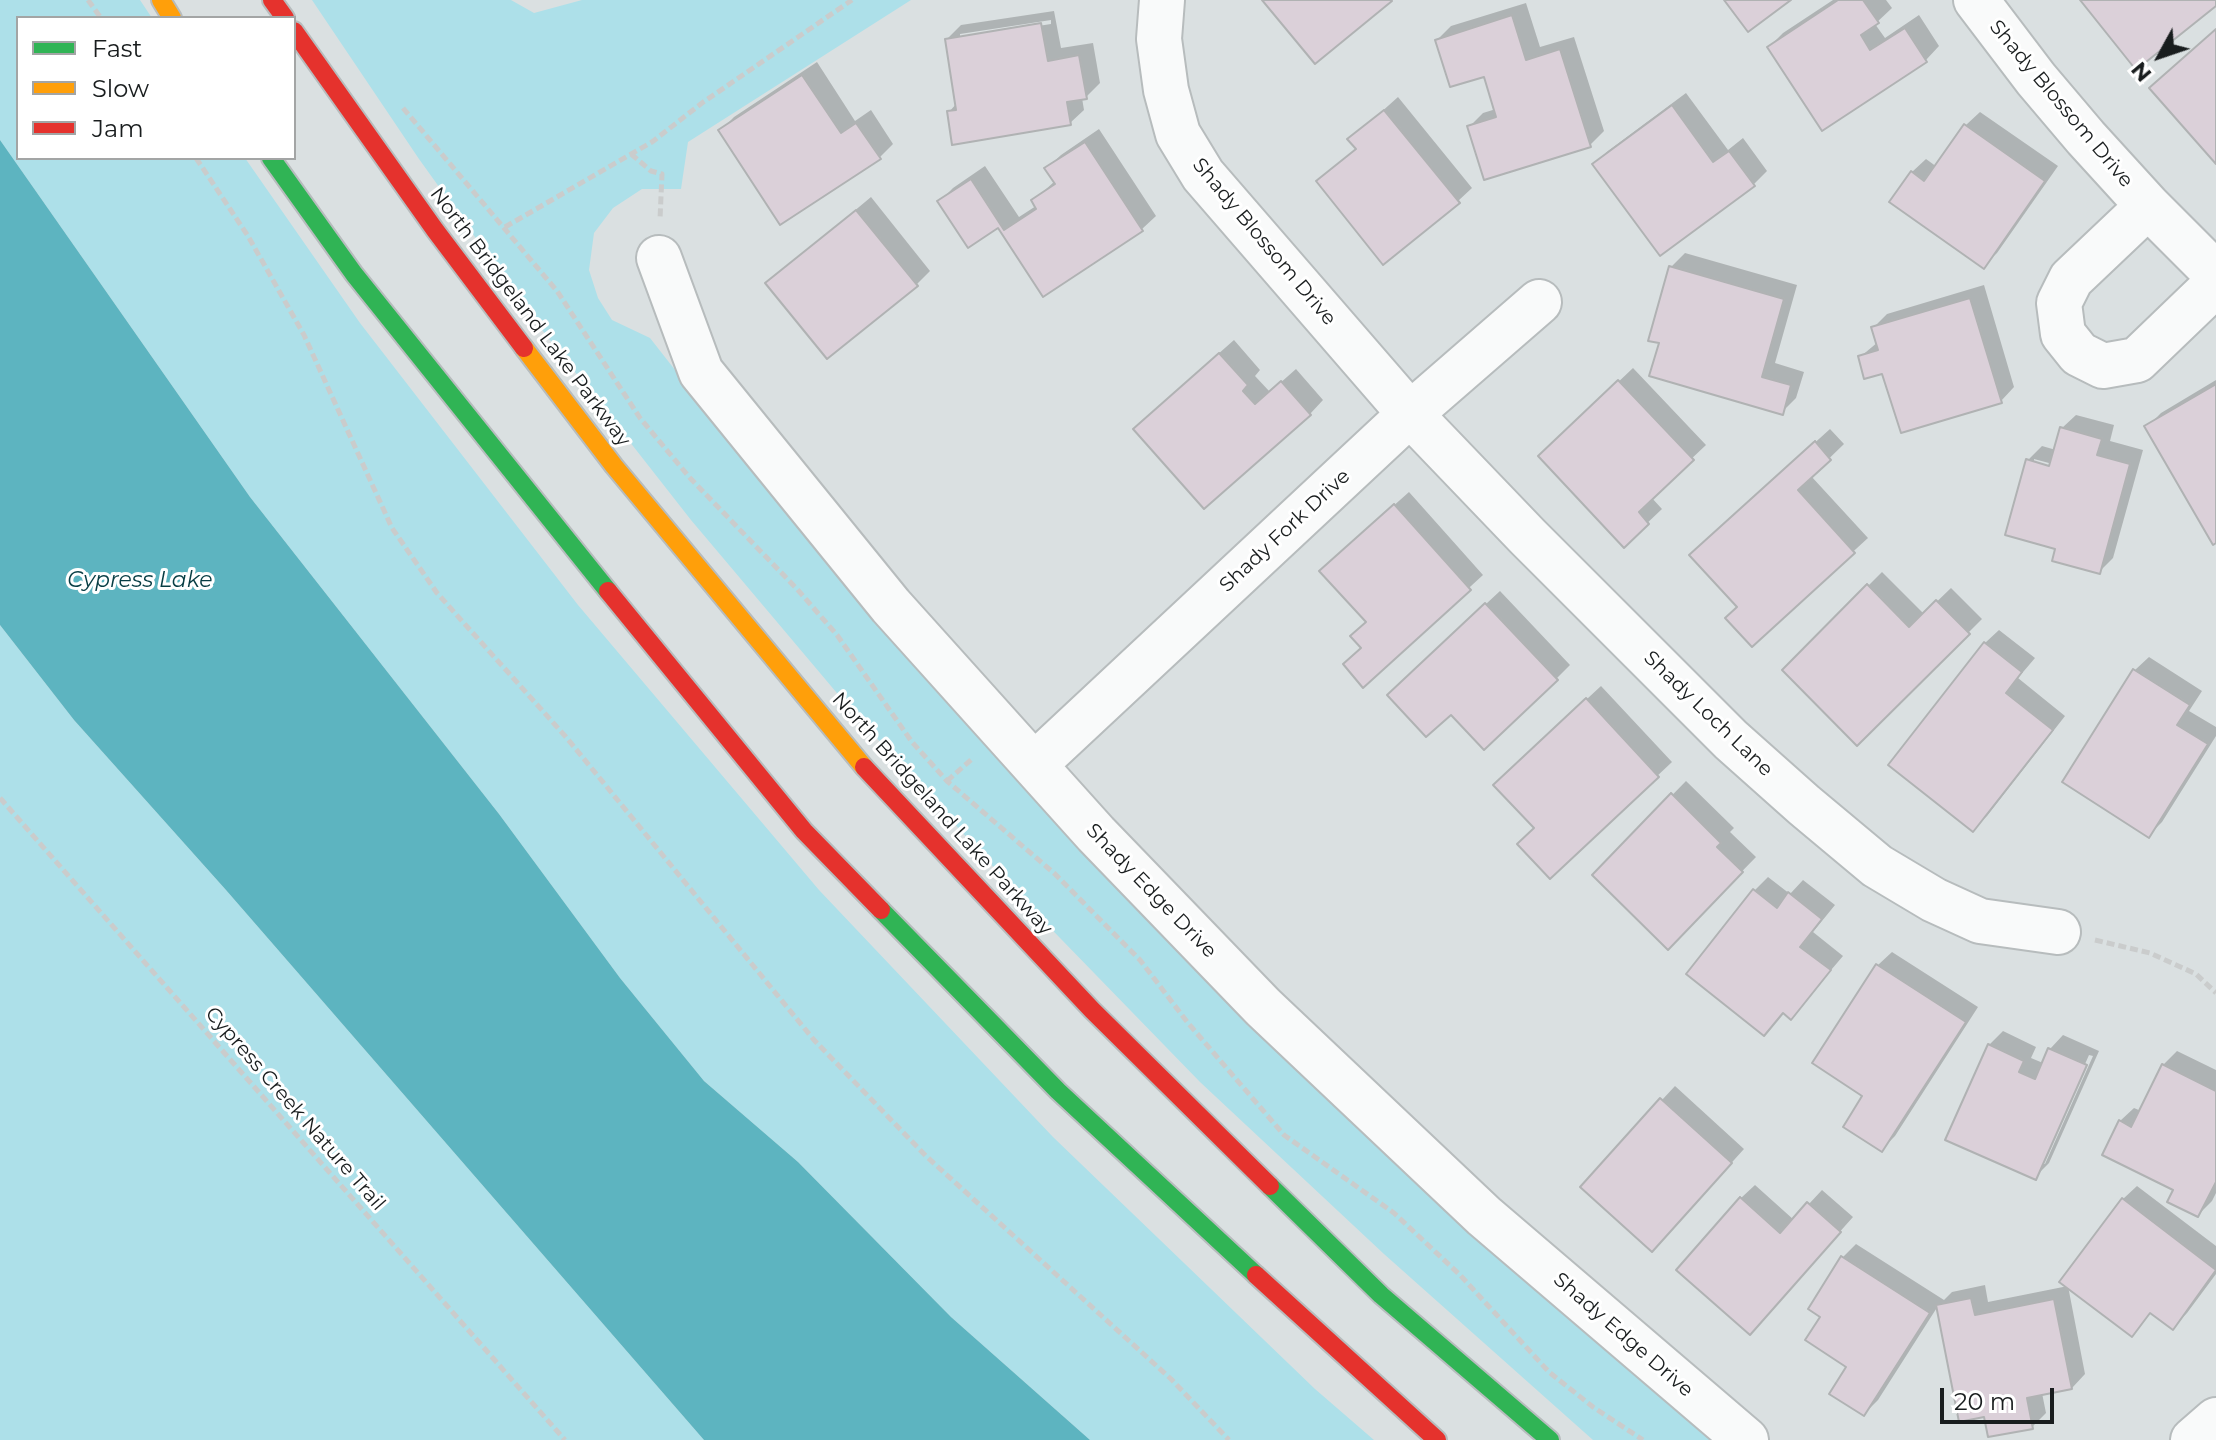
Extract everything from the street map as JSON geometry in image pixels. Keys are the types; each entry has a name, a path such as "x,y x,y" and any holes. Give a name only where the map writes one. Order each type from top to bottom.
{"main road":[{"name":"North Bridgeland Lake Parkway","path":"296,34 435,230 614,466 865,768 1092,1010 1370,1284 1550,1440"},
{"path":"272,160 374,299 804,831 1058,1091 1437,1440"}],"street":[{"name":"Shady Blossom Drive","path":"1162,0 1159,39 1166,90 1178,134 1203,175 1410,414"},
{"name":"Shady Blossom Drive","path":"1976,0 2036,79 2148,206 2216,274"},
{"name":"Shady Blossom Drive","path":"2148,206 2071,279 2059,303 2063,334 2079,354 2103,366 2137,360 2216,284"},
{"name":"Shady Edge Drive","path":"659,258 701,372 891,606 1096,834 1263,1007 1484,1216 1746,1440"},
{"name":"Shady Fork Drive","path":"1034,765 1410,414 1539,302"},
{"name":"Shady Loch Lane","path":"1410,414 1731,740 1877,866 1934,900 1980,921 2058,932"},
{"path":"2193,1440 2216,1420"}],"path":[{"path":"505,227 631,154 852,0"},
{"path":"395,98 557,291 640,418 690,478 837,635 912,742 947,781 1055,874 1140,960 1197,1034 1284,1135 1394,1213 1460,1275 1549,1372 1593,1407 1643,1440"},
{"path":"631,154 651,171 662,174 659,258"},
{"path":"197,160 248,236 304,335 392,528 437,593 566,737 814,1040 926,1156 1171,1379 1229,1440"},
{"name":"Cypress Creek Nature Trail","path":"0,798 565,1440"},
{"path":"2058,932 2150,953 2196,974 2216,993"}],"shaded area":[{"path":"0,0 140,0 151,16 16,16 16,160 246,160 360,323 578,605 819,890 1053,1137 1315,1389 1374,1440 1090,1440 951,1317 798,1162 704,1081 620,978 499,814 250,497 0,140"},
{"path":"312,0 511,0 534,13 582,0 911,0 688,142 681,189 642,189 613,208 594,233 589,270 598,298 612,320 650,338 755,472 1714,1440 1593,1440 1384,1254 1200,1082 1026,903 847,705 691,520 539,326 419,159"},
{"path":"0,625 74,720 226,890 704,1440 0,1440"}],"water":[{"name":"Cypress Lake","path":"0,140 250,497 499,814 620,978 704,1081 798,1162 951,1317 1090,1440 704,1440 226,890 74,720 0,625"}],"building":[{"path":"1262,0 1391,0 1392,1 1315,64"},
{"path":"1724,0 1791,0 1748,32"},
{"path":"1838,0 1863,0 1879,23 1861,35 1870,50 1905,28 1927,62 1822,131 1767,47"},
{"path":"2080,0 2216,0 2216,6 2136,70"},
{"path":"1512,15 1526,60 1560,49 1591,147 1484,180 1467,126 1496,117 1484,77 1450,87 1435,40"},
{"path":"1041,23 1048,61 1079,55 1087,99 1067,102 1071,125 952,145 947,111 956,110 945,39"},
{"path":"2216,29 2216,164 2149,88"},
{"path":"802,75 841,133 856,123 881,159 780,225 718,130"},
{"path":"1672,105 1713,162 1729,151 1755,186 1660,256 1592,164"},
{"path":"1384,110 1460,203 1383,265 1316,181 1356,149 1347,139"},
{"path":"1964,124 2045,181 1984,269 1889,202 1911,171 1924,181"},
{"path":"1085,142 1143,231 1043,297 998,228 968,248 937,201 971,179 1004,230 1036,209 1031,200 1055,184 1044,168"},
{"path":"856,210 918,286 827,359 765,283"},
{"path":"1669,266 1784,299 1762,377 1791,385 1783,415 1649,376 1659,343 1648,341"},
{"path":"1970,298 2002,403 1901,433 1882,374 1864,379 1858,356 1878,350 1871,327"},
{"path":"1219,353 1248,385 1243,391 1255,404 1281,381 1311,415 1204,509 1133,429"},
{"path":"1618,380 1694,460 1639,512 1649,524 1624,548 1538,456"},
{"path":"2216,384 2216,543 2213,545 2144,426"},
{"path":"2060,427 2102,439 2097,455 2130,464 2100,574 2052,561 2055,549 2005,535 2026,459 2049,466"},
{"path":"1815,441 1831,460 1798,490 1855,553 1752,647 1725,618 1737,607 1689,555"},
{"path":"1394,504 1471,590 1363,688 1343,664 1361,648 1350,636 1366,622 1319,571"},
{"path":"1867,584 1909,627 1936,600 1970,634 1857,746 1782,670"},
{"path":"1485,603 1558,680 1484,750 1451,715 1426,737 1387,695"},
{"path":"1984,642 2022,672 2006,693 2053,730 1973,832 1888,765"},
{"path":"2133,669 2190,705 2177,725 2208,744 2149,838 2062,782"},
{"path":"1586,698 1659,777 1550,879 1517,844 1534,828 1493,785"},
{"path":"1671,793 1721,843 1717,847 1743,872 1668,950 1592,875"},
{"path":"1753,889 1777,908 1788,892 1822,919 1800,947 1831,970 1791,1020 1783,1013 1764,1036 1686,974"},
{"path":"1876,964 1966,1022 1882,1152 1843,1127 1862,1096 1812,1063"},
{"path":"1988,1044 2024,1061 2019,1072 2035,1079 2048,1048 2087,1065 2036,1180 1945,1140"},
{"path":"2162,1064 2216,1091 2216,1182 2198,1217 2167,1202 2173,1190 2102,1155 2119,1120 2131,1127"},
{"path":"1660,1098 1732,1163 1652,1252 1580,1187"},
{"path":"1740,1197 1780,1233 1807,1202 1841,1232 1750,1335 1676,1270"},
{"path":"2122,1198 2216,1270 2173,1330 2150,1313 2132,1337 2059,1282"},
{"path":"1841,1256 1930,1313 1864,1416 1829,1394 1846,1367 1805,1340 1820,1317 1808,1309"},
{"path":"1971,1298 1975,1315 2054,1299 2072,1389 2027,1398 2033,1429 1988,1437 1984,1417 1959,1422 1936,1305"}],"traffic: fast":[{"path":"272,160 354,274 608,591"},
{"path":"881,910 1058,1091 1256,1275"},
{"path":"1270,1186 1381,1295 1550,1440"}],"traffic: slow":[{"path":"161,0 171,16"},
{"path":"524,348 614,466 864,767"}],"traffic: jam":[{"path":"272,0 284,16"},
{"path":"296,34 435,230 524,348"},
{"path":"608,591 804,831 881,910"},
{"path":"864,767 1092,1010 1270,1186"},
{"path":"1256,1275 1437,1440"}]}
